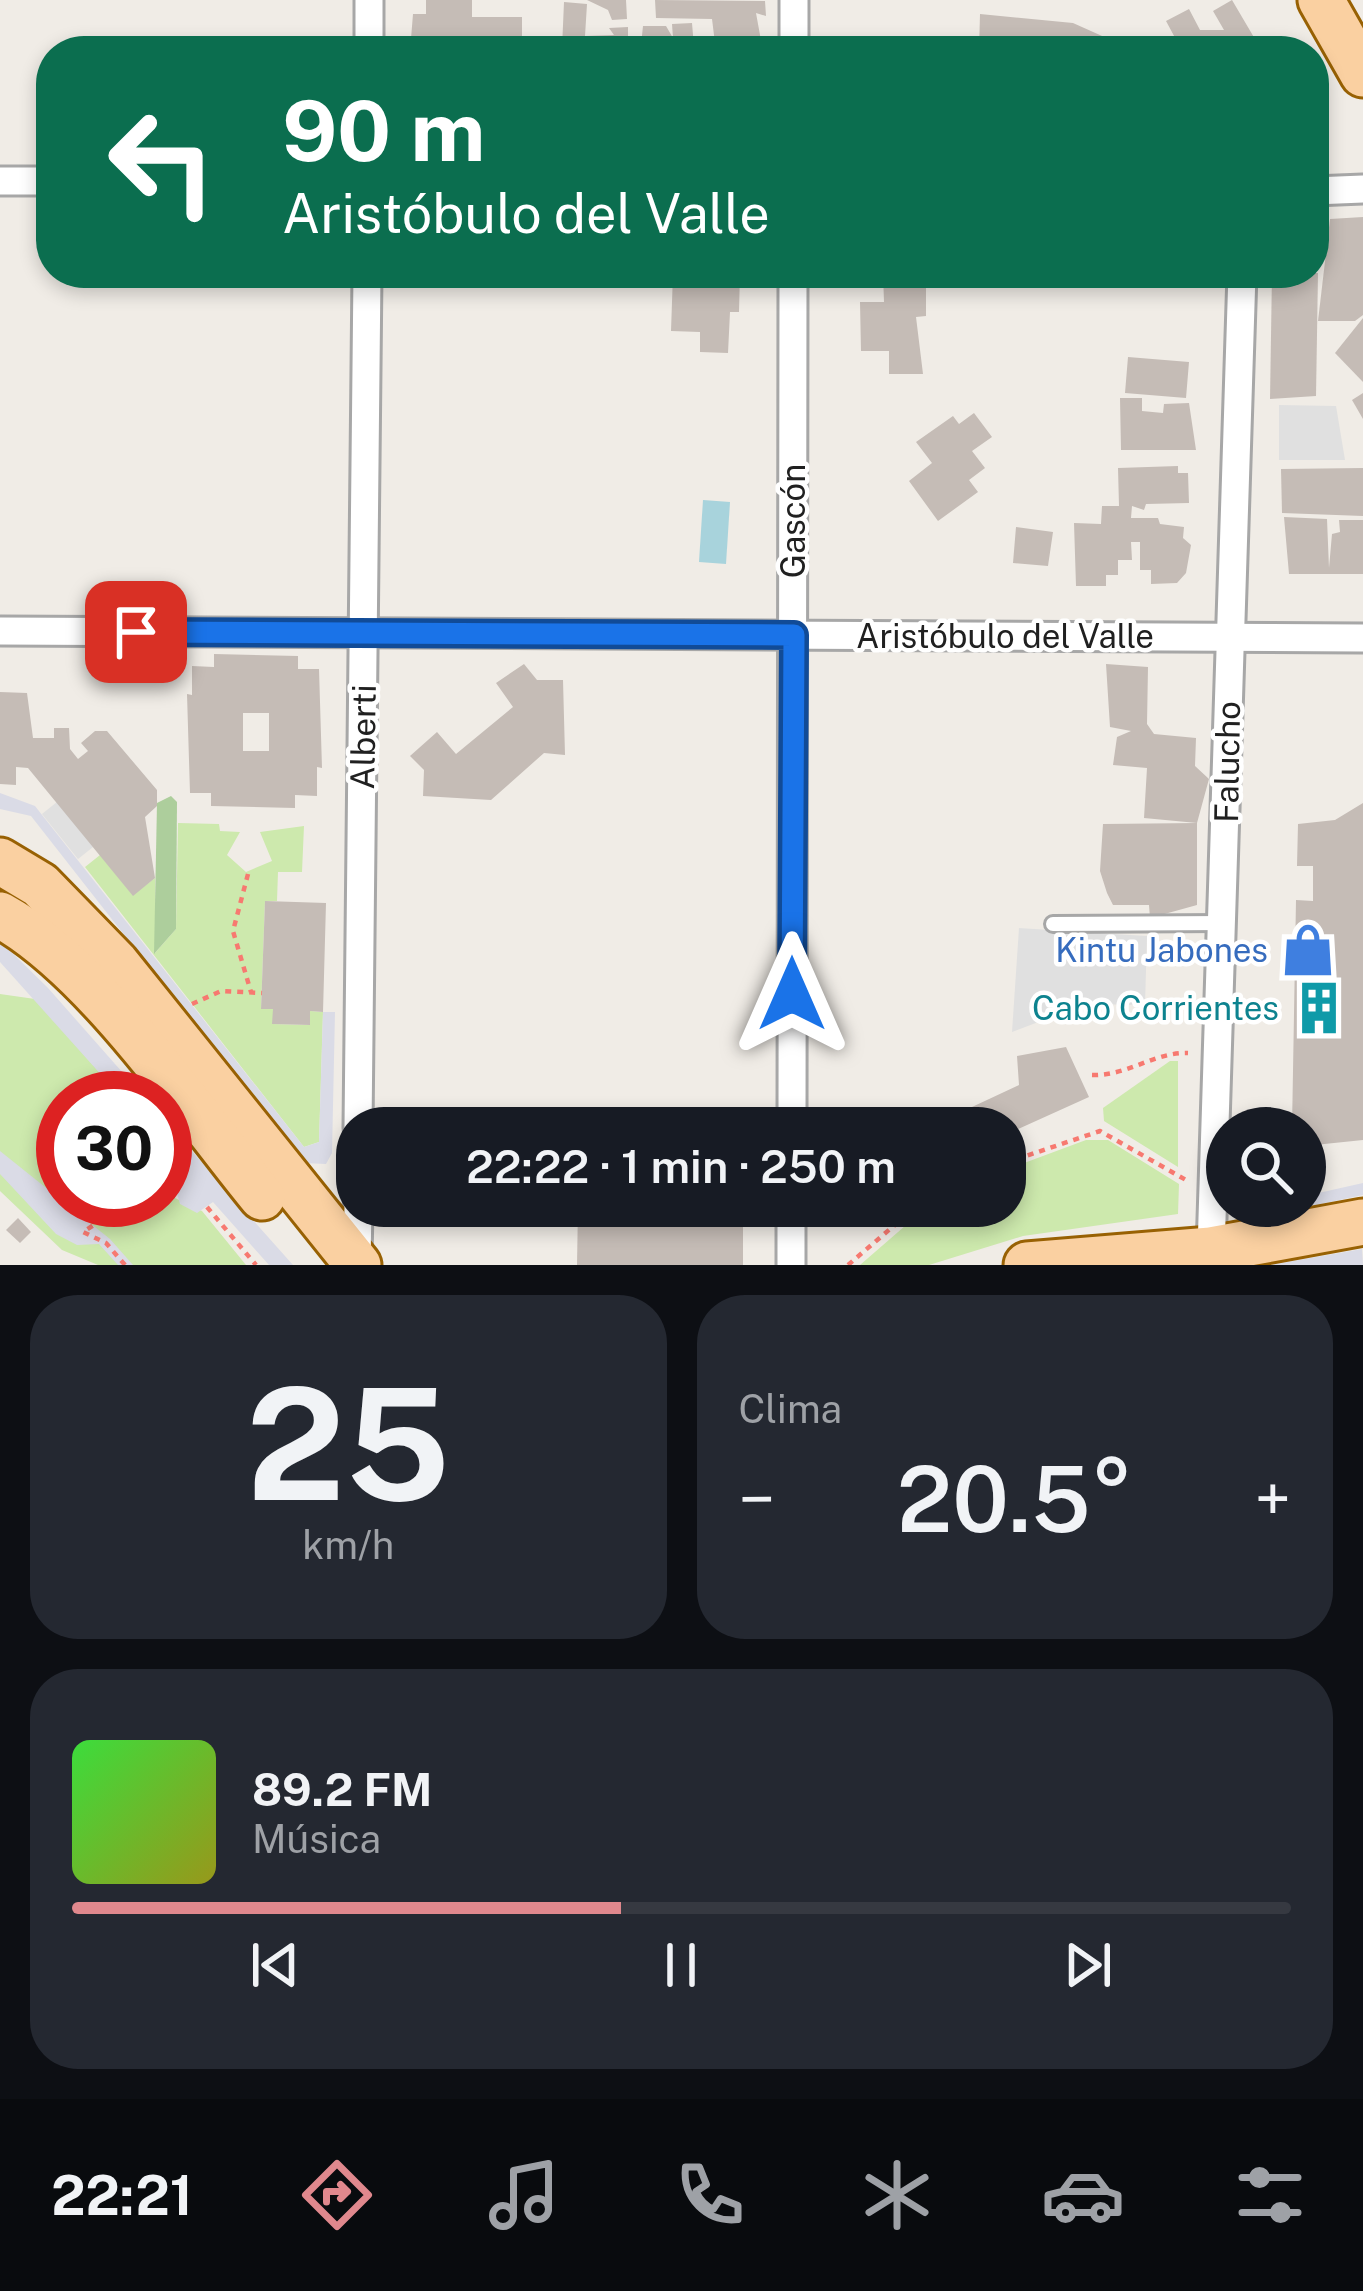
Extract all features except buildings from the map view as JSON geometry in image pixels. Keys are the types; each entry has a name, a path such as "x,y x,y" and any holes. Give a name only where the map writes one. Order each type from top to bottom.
{"main road":[{"path":"1322,0 1363,74"},
{"path":"0,861 40,885 101,946 358,1265"},
{"path":"0,915 42,944 106,1009 323,1265"},
{"path":"1027,1265 1098,1256 1139,1261 1363,1222"}],"street":[{"path":"368,36 369,0"},
{"path":"794,0 794,36"},
{"path":"0,181 36,181"},
{"path":"1329,190 1363,189"},
{"name":"Alberti","path":"358,1107 367,288"},
{"name":"Gascón","path":"792,1107 793,288"},
{"name":"Falucho","path":"1210,1250 1242,288"},
{"name":"Aristóbulo del Valle","path":"0,631 1363,638"},
{"path":"358,1227 358,1265"},
{"path":"791,1227 791,1265"}],"lane":[{"path":"1053,924 1224,923"}],"path":[{"path":"248,874 233,931 251,992"},
{"path":"192,1004 221,992 262,993"},
{"path":"1092,1075 1119,1076 1171,1052 1188,1053"},
{"path":"1026,1156 1100,1131 1186,1180"},
{"path":"207,1207 256,1265"},
{"path":"90,1227 82,1232 106,1243 125,1265"},
{"path":"848,1265 892,1227"}],"green space":[{"path":"171,796 177,802 176,929 154,954 157,803"},
{"path":"178,823 219,824 220,831 240,832 227,855 246,872 272,861 260,832 304,826 302,872 278,872 277,901 265,901 261,1008 273,1009 273,1024 309,1025 310,1011 323,1012 319,1142 304,1147 85,867 100,855 133,895 155,878 155,953 176,929"},
{"path":"0,994 35,999 98,1071 36,1071 36,1225 0,1191"},
{"path":"1170,1061 1178,1061 1178,1167 1104,1121 1103,1108"},
{"path":"1086,1140 1108,1140 1179,1184 1178,1214 1023,1236 929,1265 860,1265 904,1227 1026,1227 1026,1162"},
{"path":"192,1206 202,1211 246,1265 98,1265 62,1250 38,1227 192,1227"}],"shaded area":[{"path":"1279,405 1336,406 1345,460 1279,460"},
{"path":"0,793 35,806 304,1147 319,1142 323,1012 335,1012 332,1153 326,1164 303,1163 31,816 0,809"},
{"path":"57,802 93,847 78,859 42,814"},
{"path":"1019,928 1147,936 1145,1005 1086,1004 1012,1032"},
{"path":"0,941 121,1071 98,1071 0,962"},
{"path":"0,1151 36,1180 36,1213 0,1174"},
{"path":"192,1151 293,1265 269,1265 213,1202 197,1213 192,1210"},
{"path":"1363,1183 1363,1195 1326,1203 1326,1191"},
{"path":"49,1227 95,1227 133,1265 118,1265 99,1244 77,1245"},
{"path":"1362,1249 1363,1265 1270,1265"}],"water":[{"path":"703,500 730,502 726,564 699,562"}],"place":[{"name":"Kintu Jabones","path":"1308,950"},
{"name":"Cabo Corrientes","path":"1319,1008"}],"route":[{"path":"136,632 794,635 792,994"}]}
